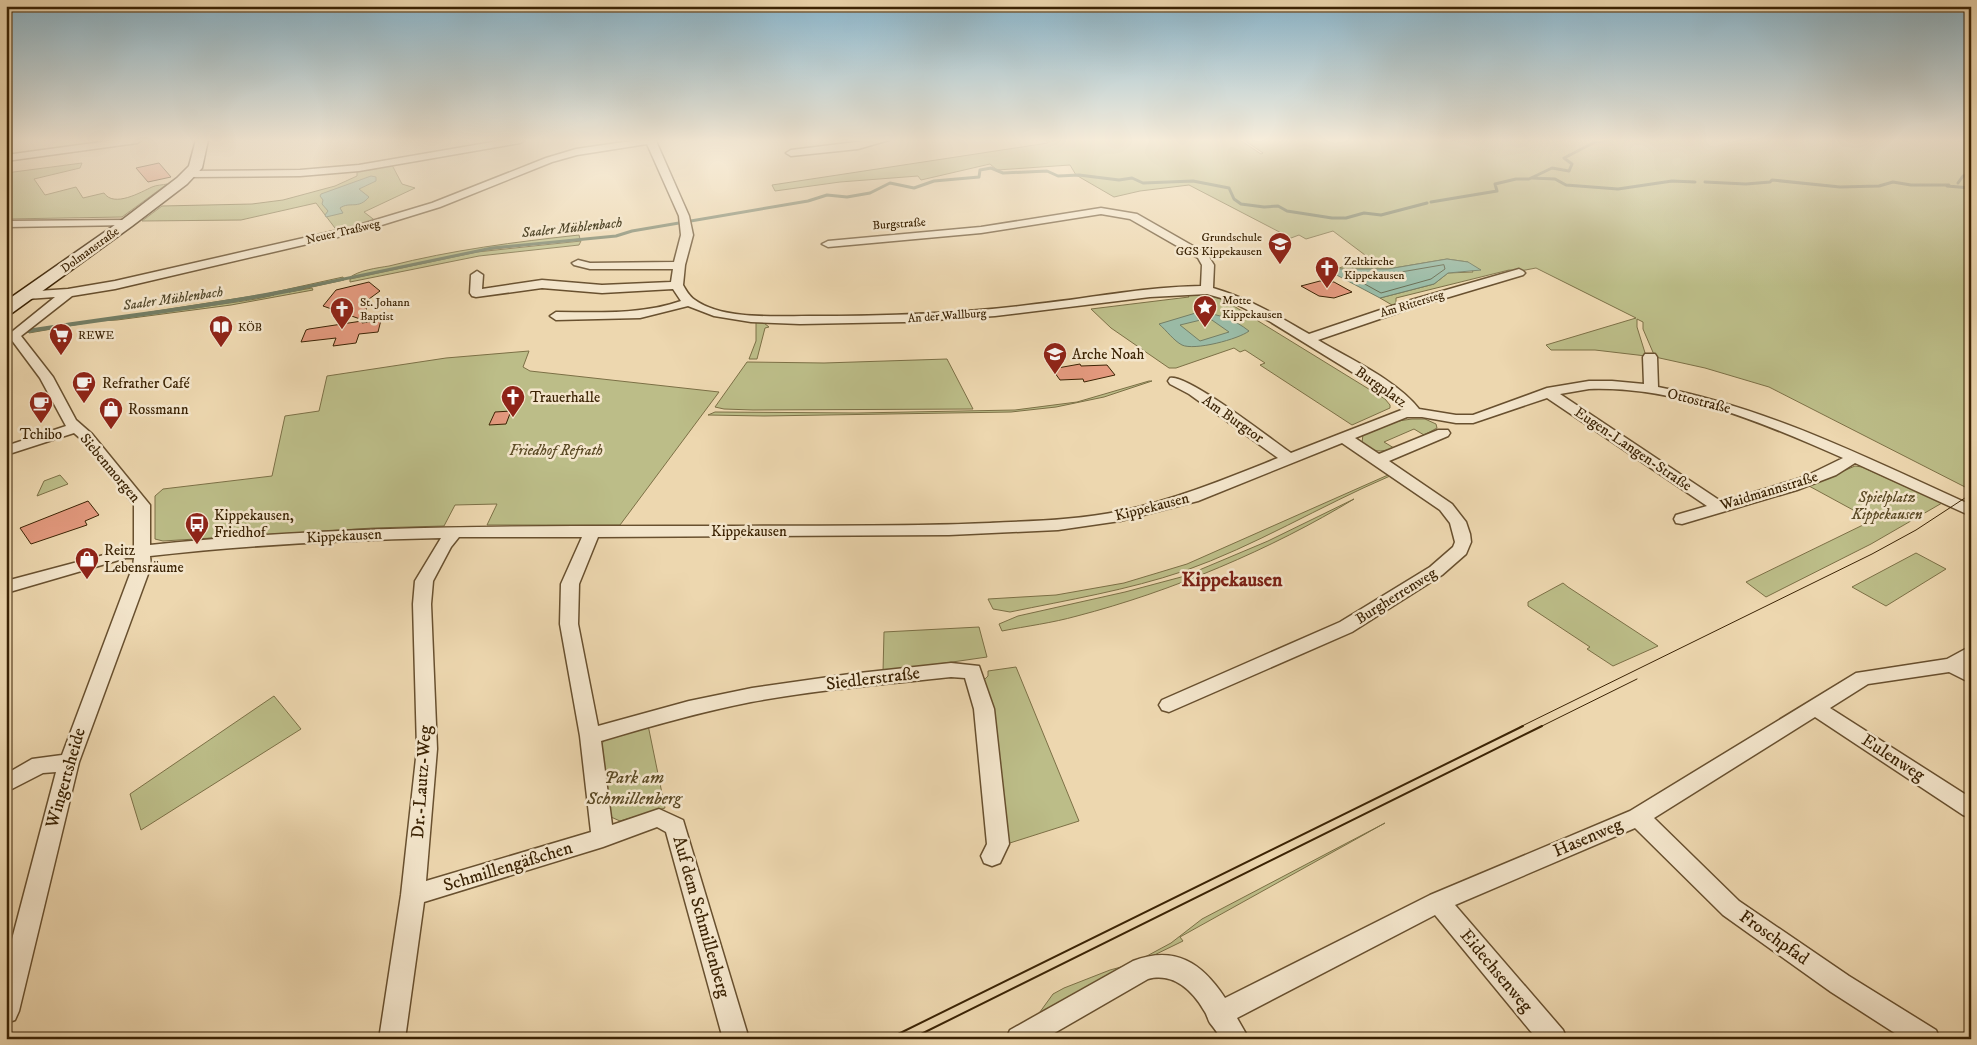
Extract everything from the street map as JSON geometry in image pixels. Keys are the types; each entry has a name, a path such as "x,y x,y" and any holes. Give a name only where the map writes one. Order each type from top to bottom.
{"main road":[{"name":"Dolmanstraße","path":"6,309 172,189"}],"street":[{"name":"Neuer Traßweg","path":"27,294 68,293 144,279 355,230 436,205 477,189"},
{"path":"556,316 648,314 664,311 689,302 677,286 679,265 687,235 685,222 671,189"},
{"name":"Burgstraße","path":"828,244 972,231 1083,213 1115,212 1141,219 1203,256 1208,265 1207,290"},
{"path":"6,224 127,223"},
{"path":"578,263 590,266 679,265"},
{"name":"Am Rittersteg","path":"1307,339 1405,306 1519,273"},
{"path":"476,274 476,293 542,284 602,289 677,286"},
{"path":"1207,290 1232,297 1273,318 1307,339"},
{"name":"An der Wallburg","path":"689,302 721,314 774,320 884,320 989,313 1178,291 1207,290"},
{"name":"Siebenmorgen","path":"68,293 14,333 46,377 75,428 87,437 142,505 142,550"},
{"name":"Burgplatz","path":"1307,339 1391,390 1405,400 1414,412 1395,416 1343,437"},
{"path":"1650,357 1650,389"},
{"name":"Am Burgtor","path":"1175,381 1194,391 1289,459"},
{"name":"Ottostraße","path":"1414,412 1461,420 1475,418 1547,392 1588,385 1607,384 1650,389 1740,412 1799,433 1971,511"},
{"name":"Eugen-Langen-Straße","path":"1547,392 1718,506"},
{"path":"6,452 75,428"},
{"path":"1378,460 1443,432"},
{"name":"Kippekausen","path":"142,550 350,535 455,532 958,530 1058,525 1120,516 1192,498 1343,437"},
{"name":"Burgherrenweg","path":"1169,705 1262,662 1346,627 1417,584 1460,550 1463,542 1462,534 1458,522 1446,507 1343,437"},
{"name":"Waidmannstraße","path":"1682,519 1718,506 1791,486 1827,473 1854,458"},
{"name":"Dr.-Lautz-Weg","path":"392,1039 413,895 427,750 422,604 424,581 444,544 455,532"},
{"path":"592,532 570,584 569,624 590,736 603,838"},
{"path":"6,587 104,558 142,550"},
{"name":"Wingertsheide","path":"6,1011 69,762 87,709 133,593 142,566 142,550"},
{"path":"1951,665 1971,653"},
{"path":"1951,665 1971,676"},
{"name":"Hasenweg","path":"1219,1014 1438,902 1638,817 1863,678 1951,665"},
{"name":"Siedlerstraße","path":"590,736 689,708 752,695 850,681 951,670 972,671 984,709 998,844 992,856"},
{"name":"Eulenweg","path":"1816,708 1971,809"},
{"path":"6,784 39,765 69,762"},
{"name":"Froschpfad","path":"1638,817 1731,908 1840,984 1927,1039"},
{"name":"Auf dem Schmillenberg","path":"603,838 640,823 660,818 676,826 697,908 736,1039"},
{"name":"Schmillengäßchen","path":"413,895 603,838"},
{"name":"Eidechsenweg","path":"1438,902 1554,1039"},
{"path":"1019,1039 1142,968 1160,965 1177,968 1191,975 1204,989 1236,1039"}],"green space":[{"path":"6,189 41,189 45,195 69,189 77,189 83,198 104,193 108,197 121,199 128,198 148,189 161,189 122,217 6,219"},
{"path":"325,189 413,189 364,212 377,222 338,232 316,203 241,220 142,221 162,206 252,204 283,200"},
{"path":"774,189 791,189 775,191"},
{"path":"1100,189 1158,189 1140,191 1114,197"},
{"path":"1196,189 1971,189 1971,482 1965,487 1769,387 1705,368 1655,357 1643,329 1643,322 1637,319 1637,327 1646,356 1595,350 1551,350 1546,345 1636,318 1536,268 1520,271 1509,270 1396,298 1396,304 1392,305 1380,298 1434,284 1448,273 1473,272 1468,262 1447,259 1388,269 1336,269 1369,258 1333,231 1306,239 1299,235 1291,238"},
{"path":"579,235 580,239 477,251 349,278 368,270 436,255"},
{"path":"581,241 579,245 479,256 350,282 350,279 477,252"},
{"path":"343,277 344,280 289,292 312,288 313,290 231,305 97,321 29,333 28,331 72,324 256,299 274,295 144,313 266,294"},
{"path":"1187,294 1205,294 1224,300 1385,399 1390,408 1352,425 1260,365 1265,363 1245,350 1240,352 1234,348 1176,368 1169,368 1111,328 1091,309 1189,297"},
{"path":"756,322 764,323 769,327 765,328 757,359 749,359 756,341"},
{"name":"Friedhof Refrath","path":"529,351 523,367 530,371 719,392 620,525 487,525 497,504 455,505 444,526 373,528 163,541 155,539 155,496 163,489 272,476 285,416 319,411 327,376 446,358"},
{"path":"947,359 973,409 753,410 715,407 747,362 824,363"},
{"path":"1152,381 1104,397 1056,407 1011,412 764,416 708,415 715,412 857,413 1015,410 1077,402"},
{"path":"1425,419 1436,424 1437,428 1424,435 1414,429 1384,442 1394,448 1385,451 1373,450 1362,443 1363,434 1398,421"},
{"name":"Spielplatz Kippekausen","path":"1855,466 1862,467 1942,503 1871,544 1766,597 1746,582 1867,523 1863,520 1866,517 1809,486"},
{"path":"60,475 68,484 37,496 44,481"},
{"path":"1388,475 1390,476 1236,550 1163,578 1098,594 1010,612 993,609 988,599 1056,595 1124,583 1187,564"},
{"path":"1354,499 1255,552 1148,595 1049,623 1002,631 999,624 1018,616 1125,592 1185,576 1268,541"},
{"path":"1916,553 1946,569 1886,606 1852,587"},
{"path":"1563,583 1658,646 1613,666 1587,649 1590,647 1528,606 1528,602"},
{"path":"979,627 987,657 883,672 884,632"},
{"path":"1016,667 1079,821 991,849 983,681 988,676 988,671"},
{"path":"274,696 301,729 141,830 130,794"},
{"name":"Park am Schmillenberg","path":"648,725 665,808 620,821 611,817 602,744 604,740"},
{"path":"1385,823 1180,937 1183,941 1099,982 1037,1016 1053,994 1110,970 1132,964 1171,943 1202,919"}],"water":[{"path":"336,189 359,189 369,197 361,203 340,208 343,213 326,217 325,215 328,211 322,204 321,194"},
{"path":"1447,259 1468,262 1481,270 1448,273 1434,284 1380,298 1329,271 1336,269 1388,269"},
{"path":"1199,312 1226,318 1238,323 1249,331 1216,343 1188,346 1179,343 1159,324","holes":["1209,318 1229,332 1200,341 1180,325"]}],"building":[{"name":"Zeltkirche Kippekausen","path":"1320,281 1334,282 1352,292 1334,298 1319,296 1301,286"},
{"path":"369,282 380,291 369,299 363,320 323,306 336,290"},
{"name":"St. Johann Baptist","path":"381,320 378,332 359,334 356,343 333,346 336,338 301,342 306,330 309,329"},
{"path":"1080,364 1081,366 1107,365 1115,375 1084,382 1083,379 1060,380 1052,369"},
{"path":"511,411 506,424 489,425 495,412"},
{"path":"88,501 99,515 85,521 87,525 31,544 20,528"}],"waterway":[{"name":"Saaler Mühlenbach","path":"296,289 492,248 616,236 632,231 808,201 827,195 847,197 870,193 878,189"},
{"name":"Saaler Mühlenbach","path":"1229,189 1234,199 1241,204 1264,207 1278,206 1287,211 1332,218 1346,218 1364,213 1381,215 1427,203"},
{"name":"Saaler Mühlenbach","path":"1431,202 1497,191 1496,189"},
{"path":"1615,189 1620,189"},
{"name":"Saaler Mühlenbach","path":"28,331 234,301 302,288"}],"tram line":[{"path":"1520,727 1872,554 1916,530 1971,494"},
{"path":"1540,727 1637,679"},
{"path":"888,1039 1523,726"},
{"path":"911,1039 1542,726"}],"place":[{"name":"Grundschule GGS Kippekausen","path":"1280,265"},
{"name":"Zeltkirche Kippekausen","path":"1327,289"},
{"name":"Motte Kippekausen","path":"1205,328"},
{"name":"St. Johann Baptist","path":"342,330"},
{"name":"KÖB","path":"221,348"},
{"name":"REWE","path":"61,356"},
{"name":"Arche Noah","path":"1055,375"},
{"name":"Refrather Café","path":"84,404"},
{"name":"Trauerhalle","path":"513,418"},
{"name":"Tchibo","path":"41,424"},
{"name":"Rossmann","path":"111,430"},
{"name":"Kippekausen, Friedhof","path":"197,545"},
{"name":"Reitz Lebensräume","path":"87,580"}],"district":[{"name":"Kippekausen","path":"1232,580"}]}
